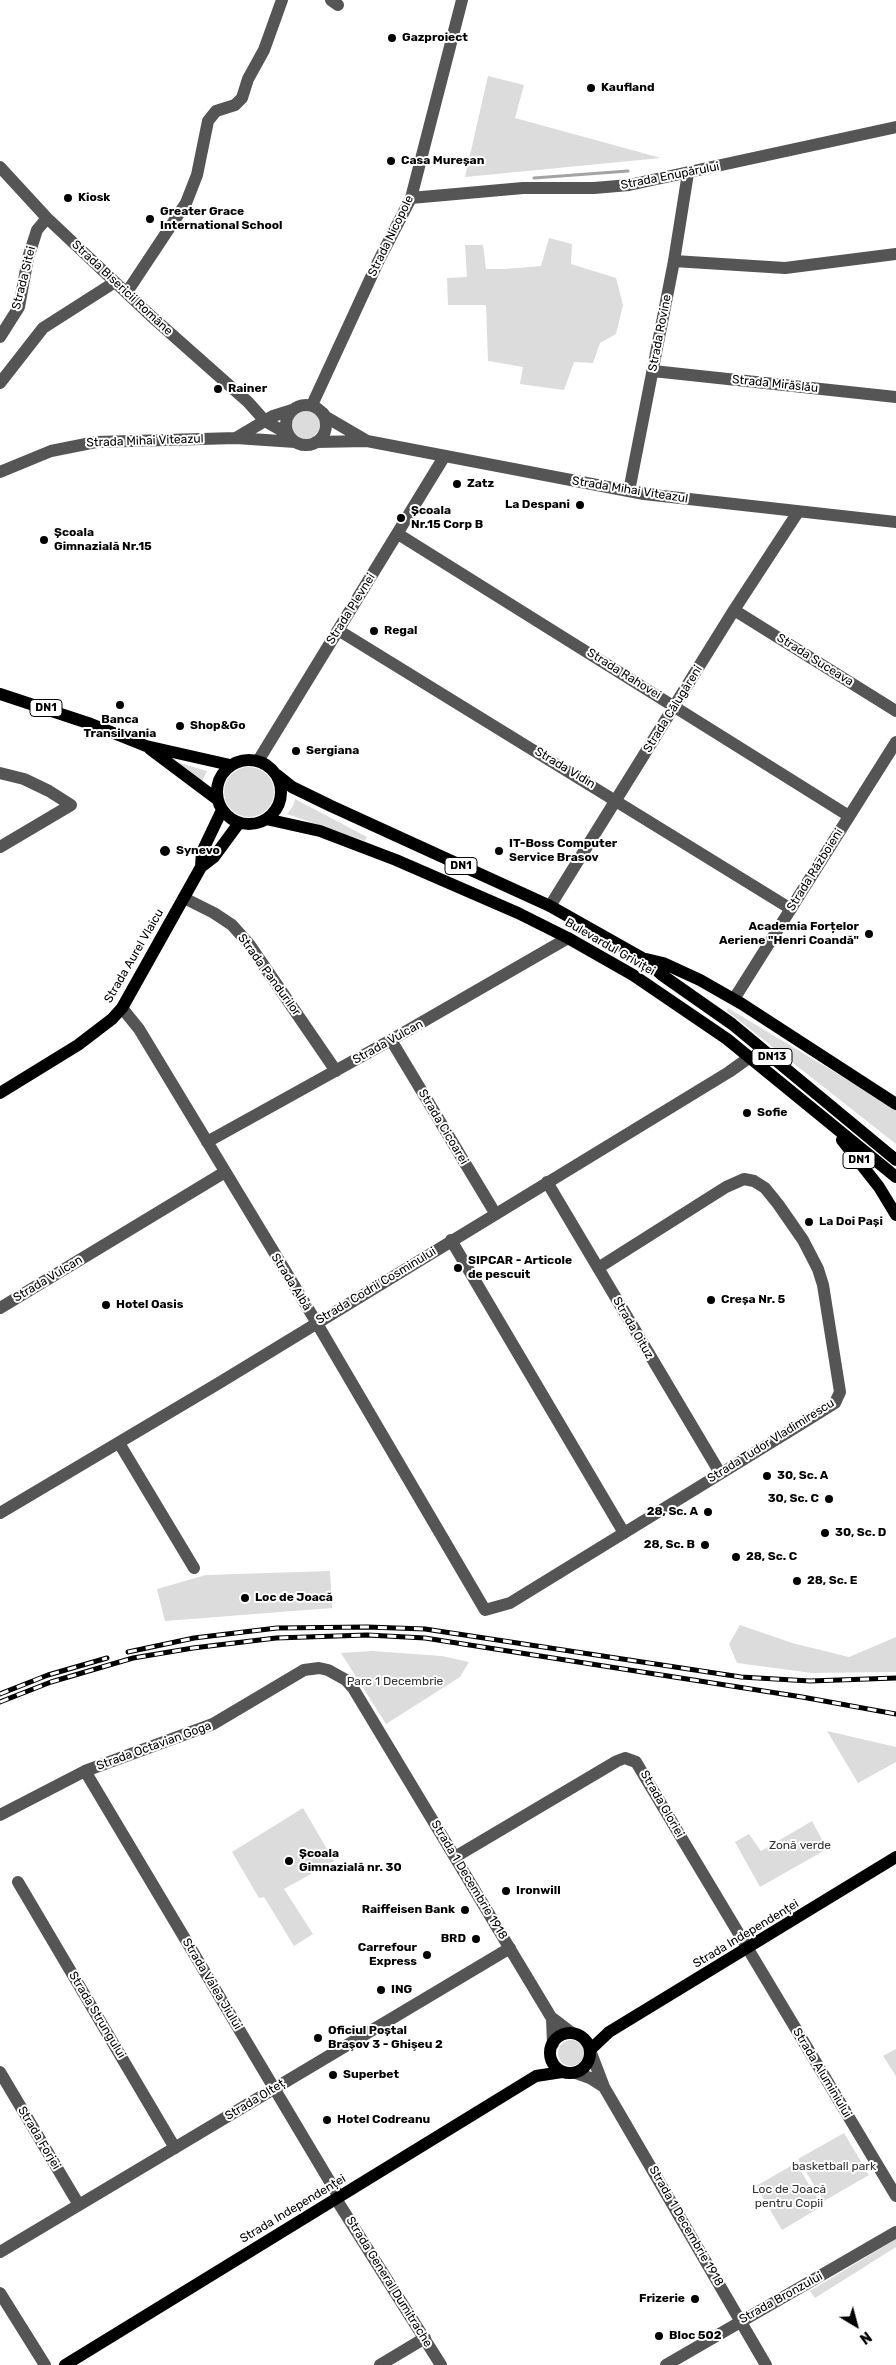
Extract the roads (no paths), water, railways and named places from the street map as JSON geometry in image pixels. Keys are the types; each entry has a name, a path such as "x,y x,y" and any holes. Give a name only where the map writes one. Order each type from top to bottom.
{"main road":[{"name":"DN1","path":"0,694 91,724 146,746 230,766 244,760 258,761 269,767 276,775"},
{"name":"DN1","path":"146,746 220,805 230,818 239,823 253,824 266,819"},
{"path":"220,805 218,781 230,766"},
{"path":"266,819 274,813 281,795 276,775"},
{"name":"Bulevardul Griviței","path":"276,775 292,787 331,806 550,906 644,959 662,975 732,1024 896,1160"},
{"name":"Strada Aurel Vlaicu","path":"202,867 202,852 220,805"},
{"name":"Bulevardul Griviței","path":"266,819 320,832 366,848 518,914 568,938 634,975 694,1015 750,1057 896,1177"},
{"name":"Strada Aurel Vlaicu","path":"0,1093 78,1045 104,1026 122,1008 202,867 214,857 239,823"},
{"name":"Bulevardul Griviței","path":"644,959 663,963 734,999 896,1104"},
{"name":"DN1","path":"815,1110 861,1162 896,1215"},
{"name":"Strada Independenței","path":"590,2052 609,2032 748,1950 892,1860"},
{"name":"Strada Independenței","path":"577,2035 609,2032"},
{"path":"536,2076 552,2047 561,2036 577,2035 590,2052 585,2067 569,2072 553,2063 552,2047"},
{"name":"Strada Independenței","path":"65,2365 536,2076 569,2072"}],"street":[{"path":"126,292 186,203 197,175 208,121 216,111 235,105 242,98 248,79 261,59 282,0"},
{"name":"Strada Nicopole","path":"317,408 378,262 411,198 462,0"},
{"name":"Strada Enupărului","path":"411,198 523,188 558,189 620,186 896,128"},
{"name":"Strada Bisericii Române","path":"0,167 47,218 115,282 249,403 265,421 291,438"},
{"name":"Strada Rovine","path":"629,492 674,261 688,173"},
{"name":"Strada Sitei","path":"0,338 19,307 28,258 37,230 47,218"},
{"path":"674,261 785,268 896,254"},
{"path":"0,384 43,328 115,282"},
{"name":"Strada Mirăslău","path":"653,371 896,397"},
{"path":"236,438 247,422 249,403 262,408 293,408 304,404 317,408 326,421 326,428 322,438 306,445 291,438 285,422 293,408"},
{"name":"Strada Mihai Viteazul","path":"236,438 265,421 293,408"},
{"name":"Strada Mihai Viteazul","path":"317,408 326,418 367,441"},
{"name":"Strada Mihai Viteazul","path":"0,472 51,451 96,442 291,438"},
{"name":"Strada Mihai Viteazul","path":"316,442 367,441 629,492 896,522"},
{"name":"Strada Plevnei","path":"258,761 444,457"},
{"name":"Strada Călugăreni","path":"550,906 734,610 798,512"},
{"name":"Strada Rahovei","path":"398,534 675,705 849,816"},
{"name":"Strada Suceava","path":"734,610 896,711"},
{"name":"Strada Vidin","path":"338,630 616,799 790,908"},
{"name":"Strada Războieni","path":"734,999 896,742"},
{"path":"0,773 24,779 49,791 71,805 0,847"},
{"name":"Strada Pandurilor","path":"184,898 214,913 232,926 249,944 336,1071"},
{"name":"Strada Vulcan","path":"207,1142 391,1040 568,938"},
{"name":"Strada Albă","path":"122,1008 139,1029 316,1323 485,1610"},
{"name":"Strada Cicoarei","path":"391,1040 495,1214"},
{"name":"Strada Codrii Cosminului","path":"0,1513 119,1443 729,1072 750,1057"},
{"name":"Strada Vulcan","path":"0,1308 225,1172"},
{"name":"Strada Tudor Vladimirescu","path":"485,1610 510,1603 624,1533 834,1403 840,1392 823,1285 818,1269 803,1240 765,1188 744,1179 726,1187 598,1268"},
{"name":"Strada Oituz","path":"547,1182 720,1473"},
{"path":"451,1240 624,1533"},
{"path":"119,1443 194,1568"},
{"name":"Strada Octavian Goga","path":"0,1815 85,1771 213,1724 304,1670 319,1668 338,1674 353,1688 387,1743"},
{"name":"Strada 1 Decembrie 1918","path":"387,1743 552,2018 577,2035"},
{"name":"Strada Gloriei","path":"456,1857 617,1761 632,1759 640,1767 748,1950"},
{"name":"Strada Valea Jiului","path":"85,1771 338,2198"},
{"name":"Strada Strungului","path":"18,1882 175,2148"},
{"name":"Strada Olteț","path":"0,2252 510,1948"},
{"name":"Strada Aluminiului","path":"748,1950 896,2196"},
{"name":"Strada 1 Decembrie 1918","path":"552,2018 552,2047"},
{"name":"Strada 1 Decembrie 1918","path":"590,2052 604,2087 766,2365"},
{"name":"Strada Forjei","path":"0,2072 79,2205"},
{"path":"569,2072 590,2078 604,2087"},
{"name":"Strada General Dumitrache","path":"338,2198 441,2365"},
{"name":"Strada Bronzului","path":"666,2365 896,2232"},
{"path":"0,2293 44,2365"},
{"path":"380,2365 425,2338"}],"waterway":[{"path":"534,178 628,171"}],"railway":[{"path":"128,1652 194,1638 277,1628 367,1627 425,1629 741,1677 810,1681 896,1678"},
{"path":"0,1702 51,1682 133,1658 193,1648 276,1638 367,1635 425,1638 802,1697 896,1714"},
{"path":"0,1694 48,1675 107,1658"}],"place":[{"name":"Gazproiect","path":"392,38"},
{"name":"Kaufland","path":"591,88"},
{"name":"Casa Mureșan","path":"391,161"},
{"name":"Kiosk","path":"68,198"},
{"name":"Greater Grace International School","path":"150,219"},
{"name":"Rainer","path":"218,389"},
{"name":"Zatz","path":"457,484"},
{"name":"La Despani","path":"580,505"},
{"name":"Școala Nr.15 Corp B","path":"401,518"},
{"name":"Școala Gimnazială Nr.15","path":"44,540"},
{"name":"Regal","path":"374,631"},
{"name":"Banca Transilvania","path":"120,705"},
{"name":"Shop&Go","path":"180,726"},
{"name":"Sergiana","path":"296,751"},
{"name":"Synevo","path":"165,851"},
{"name":"IT-Boss Computer Service Brasov","path":"499,851"},
{"name":"Academia Forțelor Aeriene \"Henri Coandă\"","path":"869,934"},
{"name":"Sofie","path":"747,1113"},
{"name":"La Doi Pași","path":"809,1222"},
{"name":"SIPCAR - Articole de pescuit","path":"458,1268"},
{"name":"Creșa Nr. 5","path":"711,1300"},
{"name":"Hotel Oasis","path":"106,1305"},
{"name":"30, Sc. A","path":"767,1476"},
{"name":"30, Sc. C","path":"829,1499"},
{"name":"28, Sc. A","path":"708,1512"},
{"name":"30, Sc. D","path":"825,1533"},
{"name":"28, Sc. B","path":"705,1545"},
{"name":"28, Sc. C","path":"736,1557"},
{"name":"28, Sc. E","path":"797,1581"},
{"name":"Loc de Joacă","path":"245,1598"},
{"name":"Școala Gimnazială nr. 30","path":"289,1861"},
{"name":"Ironwill","path":"506,1891"},
{"name":"Raiffeisen Bank","path":"465,1910"},
{"name":"BRD","path":"476,1939"},
{"name":"Carrefour Express","path":"427,1955"},
{"name":"ING","path":"381,1990"},
{"name":"Oficiul Poștal Braşov 3 - Ghişeu 2","path":"318,2038"},
{"name":"Superbet","path":"333,2075"},
{"name":"Hotel Codreanu","path":"327,2120"},
{"name":"Frizerie","path":"695,2299"},
{"name":"Bloc 502","path":"659,2336"}],"park label":[{"name":"Parc 1 Decembrie","path":"395,1682"},
{"name":"Zonă verde","path":"800,1846"},
{"name":"basketball park","path":"834,2167"},
{"name":"Loc de Joacă pentru Copii","path":"789,2197"}]}
